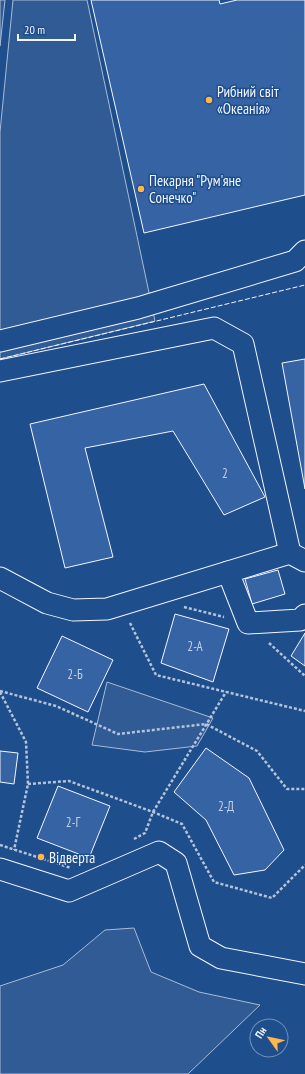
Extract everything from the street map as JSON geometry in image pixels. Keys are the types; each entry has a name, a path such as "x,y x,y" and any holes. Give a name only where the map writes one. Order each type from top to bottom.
{"street":[{"path":"0,341 145,306 295,261 305,251"},
{"path":"0,371 214,328 243,344 298,557 228,572 107,609 73,610 47,602 0,578"},
{"path":"228,572 248,623 300,620 305,615"},
{"path":"0,869 69,891 159,852 176,863 200,946 221,958 305,974"}],"path":[{"path":"121,605 156,675 305,711"},
{"path":"0,692 56,706 118,734 206,724 257,751 287,789 305,789"},
{"path":"0,692 26,742 28,784 14,850"},
{"path":"132,840 145,833 153,812 226,692"},
{"path":"28,784 69,781 182,824 214,882 272,898 305,865"},
{"path":"0,845 72,868"}],"shaded area":[{"path":"0,0 5,0 0,46"},
{"path":"13,0 87,0 155,321 0,359 0,132"},
{"path":"107,682 213,718 197,746 145,752 92,745"},
{"path":"134,928 151,972 199,992 260,1005 188,1074 0,1074 0,986 63,965 105,930"}],"building":[{"name":"Рибний світ «Океанія»","path":"91,0 219,0 220,4 237,0 305,0 305,195 144,233"},
{"path":"305,359 305,489 282,363"},
{"path":"204,384 265,497 224,515 173,431 85,448 113,557 65,568 30,424"},
{"path":"278,570 285,594 252,604 245,579"},
{"path":"175,614 229,629 213,682 161,663"},
{"path":"305,633 305,666 291,656"},
{"path":"62,636 113,660 88,712 37,688"},
{"path":"206,748 249,778 284,850 265,870 234,875 206,820 174,792"},
{"path":"0,751 18,753 14,784 0,782"},
{"path":"58,786 110,806 89,858 37,838"}],"fence":[{"path":"0,359 305,285"}],"place":[{"name":"Рибний світ «Океанія»","path":"209,100"},
{"name":"Пекарня \"Рум'яне Сонечко\"","path":"141,189"},
{"name":"Відверта","path":"41,857"}]}
